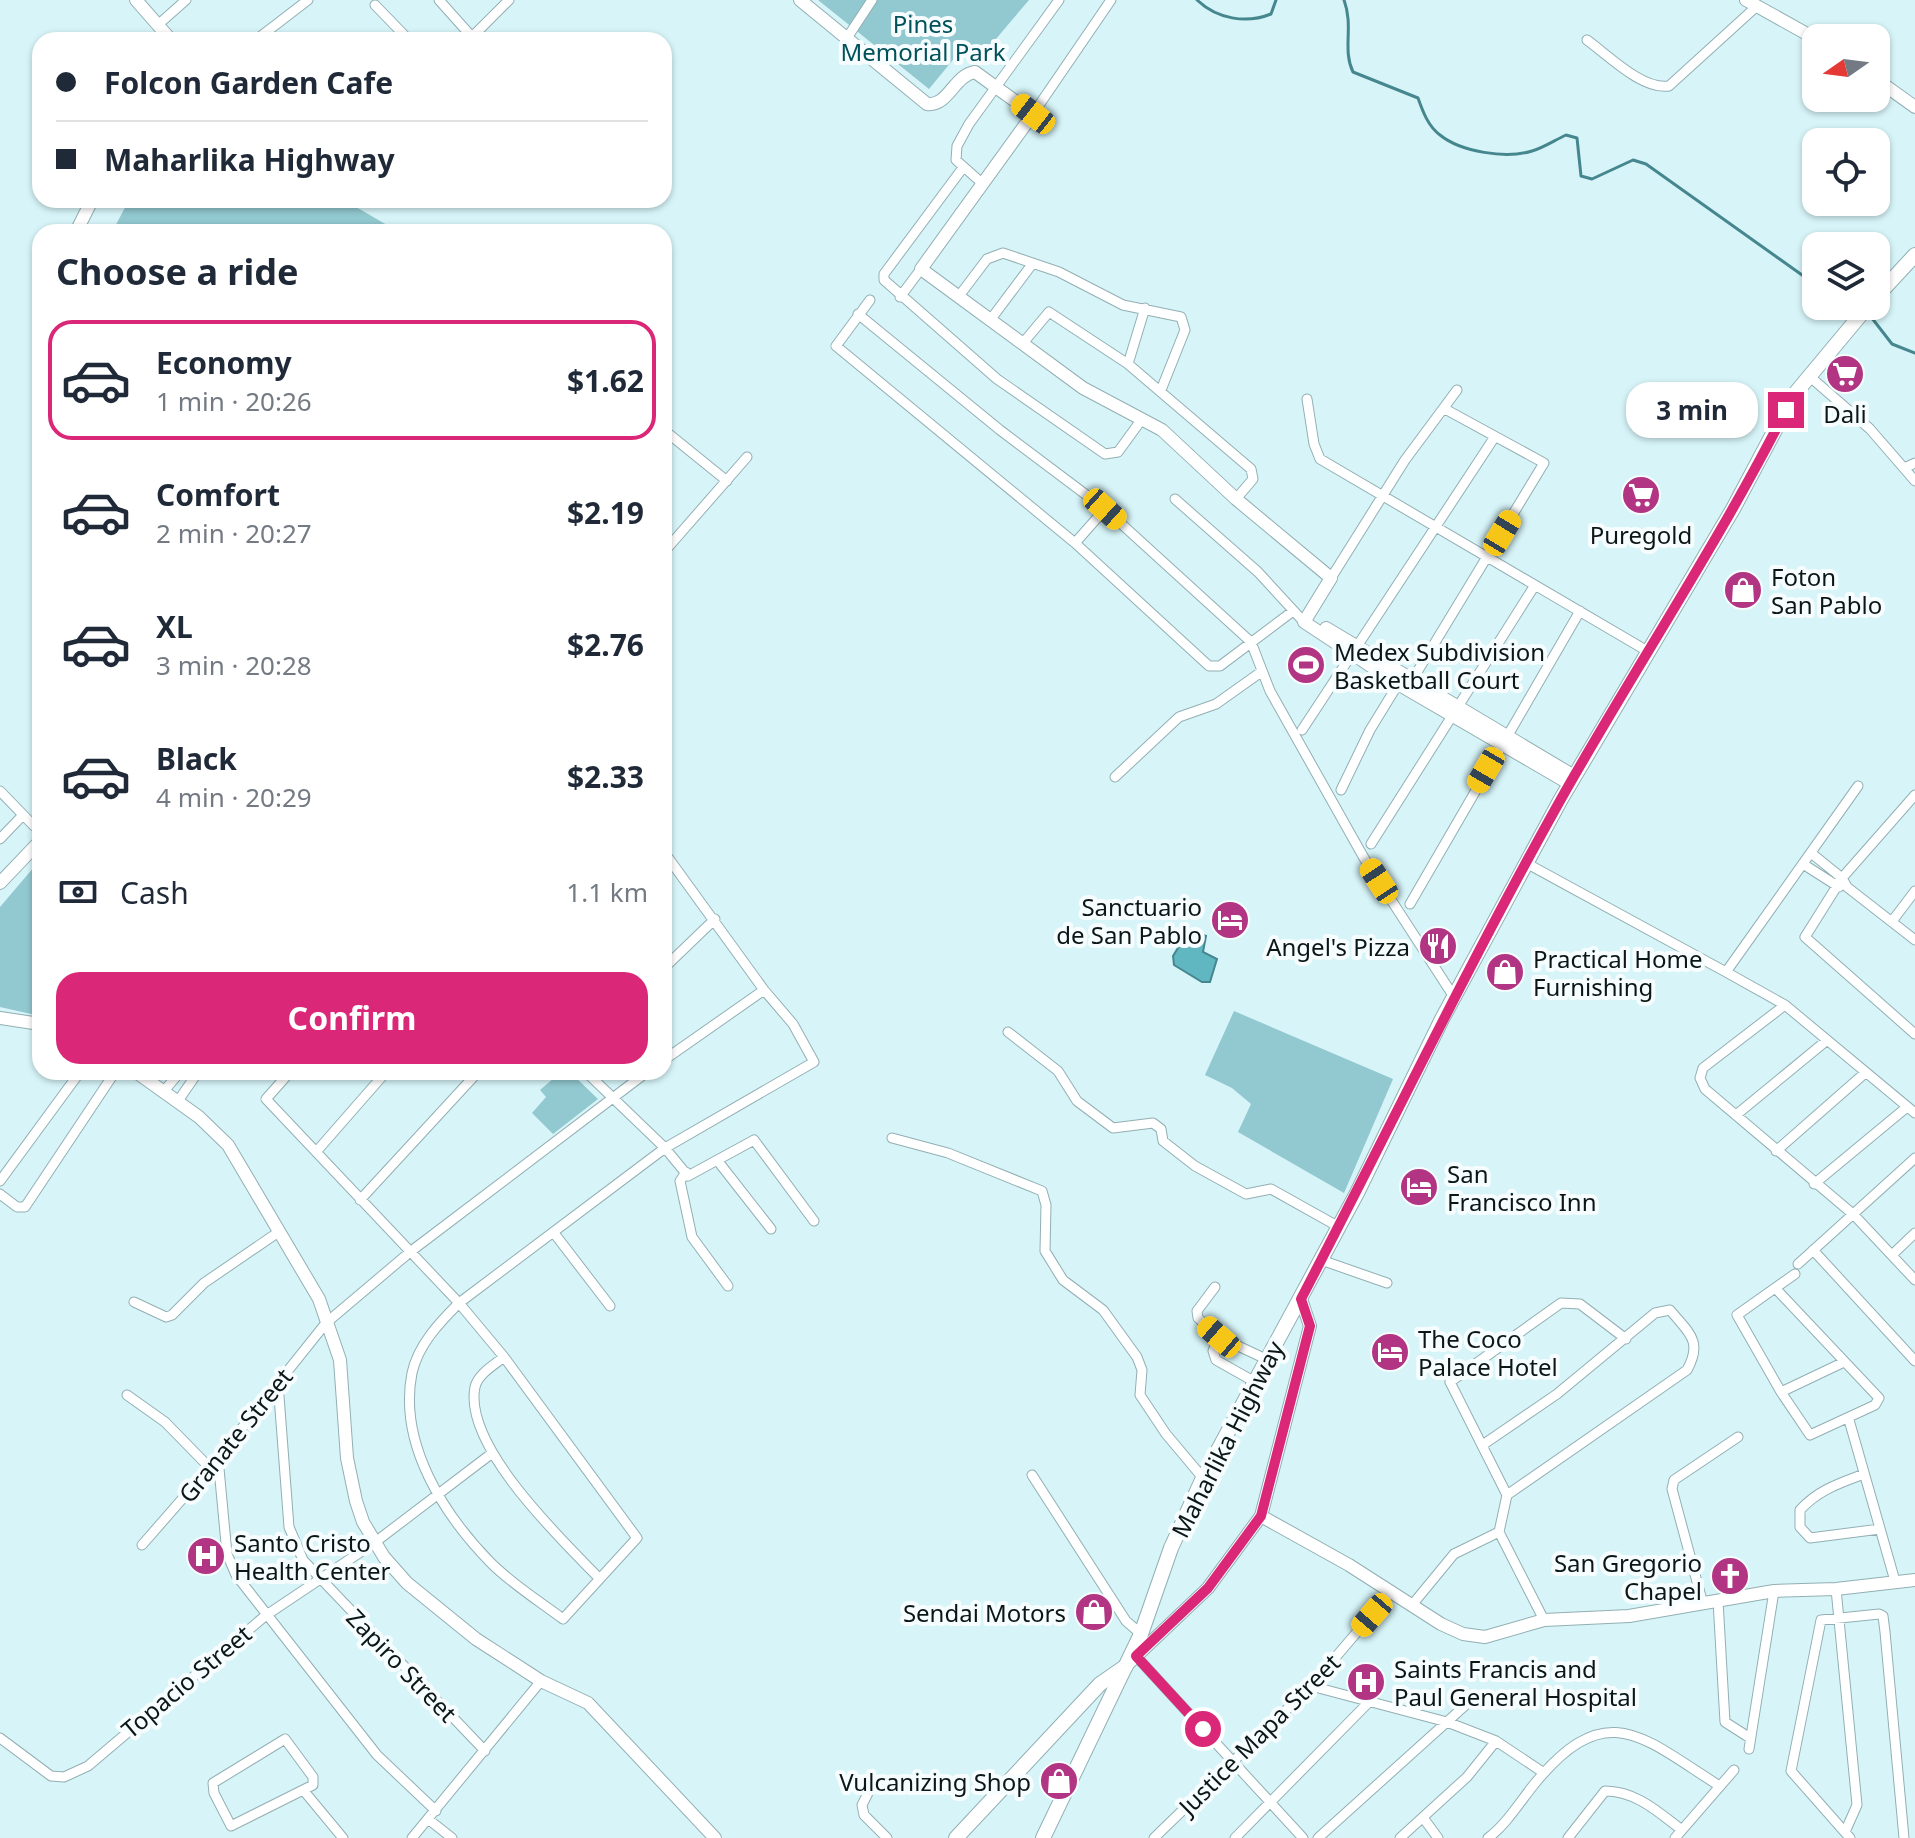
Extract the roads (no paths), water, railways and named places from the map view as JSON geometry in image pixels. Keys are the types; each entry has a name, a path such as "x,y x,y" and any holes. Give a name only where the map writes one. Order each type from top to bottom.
{"main road":[{"path":"1890,282 1915,255"},
{"name":"Maharlika Highway","path":"1043,1838 1131,1661 1171,1548 1203,1478 1339,1227 1454,997 1572,780 1808,375 1855,320"},
{"path":"956,1838 1100,1684 1131,1661"}],"street":[{"path":"136,0 166,32"},
{"path":"160,23 186,0"},
{"path":"266,32 308,0"},
{"path":"439,0 465,32"},
{"path":"478,32 508,0"},
{"path":"800,0 927,104 940,102 968,73 975,72 1033,114"},
{"path":"847,38 872,0"},
{"path":"983,184 962,169 955,154 957,146 1059,0"},
{"path":"900,297 1033,114 1111,0"},
{"path":"1587,40 1639,77 1659,87 1669,86 1752,3 1802,31"},
{"path":"375,5 401,32"},
{"path":"1890,89 1915,107"},
{"path":"962,169 884,274 884,280 997,379 1105,454 1118,452 1142,419"},
{"path":"959,296 994,254 1033,263 1123,305 1181,317 1185,322 1178,352 1161,390"},
{"path":"991,319 1033,263"},
{"path":"921,269 1083,388 1162,430 1236,499 1331,578"},
{"path":"870,300 836,346 1075,543 1209,666 1220,666 1251,642 1300,616 1331,578 1405,460 1457,390"},
{"path":"1128,364 1145,308"},
{"path":"1023,343 1049,312 1128,364 1251,469 1253,479 1236,499"},
{"path":"858,314 1000,430 1105,509 1251,642 1261,672 1364,858 1454,997"},
{"path":"1808,375 1870,429 1915,481"},
{"path":"1307,399 1314,444 1320,459 1649,652"},
{"path":"1341,790 1370,730 1405,683 1488,556 1544,463 1445,409"},
{"path":"672,438 727,481"},
{"path":"1302,730 1494,438"},
{"path":"672,543 747,457"},
{"path":"1904,468 1915,463"},
{"path":"1175,499 1258,572 1300,616 1405,683 1572,780"},
{"path":"1075,543 1105,509"},
{"path":"1371,844 1535,585"},
{"path":"1410,904 1580,611"},
{"path":"1115,777 1179,717 1216,704 1261,672"},
{"path":"1726,972 1858,786"},
{"path":"0,791 32,824"},
{"path":"1915,795 1844,882 1835,887 1805,937 1915,1034"},
{"path":"0,839 23,815"},
{"path":"0,883 32,849"},
{"path":"1811,853 1915,940"},
{"path":"1526,863 1785,1005 1911,1110 1814,1184"},
{"path":"1803,864 1835,887"},
{"path":"283,1080 266,1099 459,1303 504,1357 637,1538 563,1619 494,1566 436,1494 415,1438 410,1409 412,1372 431,1332 459,1303 665,1148 814,1062 793,1024 672,866"},
{"path":"1893,920 1915,891"},
{"path":"672,960 715,919"},
{"path":"672,1054 764,990"},
{"path":"1785,1005 1703,1068 1700,1078 1705,1089 1854,1215 1915,1280"},
{"path":"0,1018 32,1023"},
{"path":"1008,1032 1058,1071 1077,1101 1113,1128 1153,1123 1161,1129 1163,1141 1180,1156 1246,1194 1271,1189 1339,1227"},
{"path":"1736,1115 1826,1041"},
{"path":"1776,1151 1865,1073"},
{"path":"0,1181 74,1080"},
{"path":"0,1194 17,1207 25,1207 110,1080"},
{"path":"148,1080 178,1101 228,1145 319,1299 340,1360 347,1458 356,1501 374,1543 407,1583 476,1639 541,1681 588,1703 715,1838"},
{"path":"164,1091 173,1080"},
{"path":"178,1101 192,1080"},
{"path":"316,1152 379,1080"},
{"path":"360,1200 471,1080"},
{"path":"594,1080 686,1172 694,1175 754,1140 814,1221"},
{"name":"Granate Street","path":"142,1545 210,1468 326,1323 410,1252 636,1080"},
{"path":"892,1138 948,1153 1042,1191 1046,1205 1045,1251 1063,1280 1103,1310 1137,1357 1142,1370 1140,1395 1166,1434 1203,1478"},
{"path":"1777,1290 1842,1363 1879,1398 1875,1405 1849,1420 1810,1435 1781,1392 1737,1315 1744,1307 1777,1290 1813,1250 1915,1158"},
{"path":"717,1160 771,1229"},
{"path":"686,1172 680,1181 692,1237 728,1286"},
{"path":"134,1302 166,1317 172,1315 204,1283 280,1231"},
{"path":"554,1233 610,1306"},
{"path":"1893,1254 1915,1233"},
{"path":"1813,1250 1915,1361"},
{"path":"1321,1260 1387,1283"},
{"path":"1215,1287 1197,1311 1198,1318 1219,1337 1268,1360"},
{"path":"1301,1299 1310,1326 1261,1516 1208,1588 1131,1661 1234,1762 1303,1838"},
{"path":"1544,1620 1499,1532 1507,1495 1484,1444 1450,1382 1561,1303 1580,1304 1626,1339"},
{"path":"1484,1444 1626,1339 1655,1313 1670,1310 1693,1339 1696,1354 1687,1370 1507,1495"},
{"path":"1219,1337 1213,1351 1216,1360 1255,1382"},
{"path":"504,1357 485,1372 475,1386 476,1405 491,1454 530,1505 599,1578"},
{"path":"1781,1392 1842,1363"},
{"name":"Zapiro Street","path":"278,1383 289,1527 303,1560 485,1751"},
{"path":"127,1395 165,1422 210,1468"},
{"path":"1849,1420 1895,1581"},
{"path":"1703,1604 1672,1489 1674,1480 1738,1437"},
{"name":"Topacio Street","path":"0,1738 51,1776 64,1777 88,1766 265,1616 374,1543 491,1454"},
{"path":"218,1458 227,1554 236,1575 265,1616 377,1755 452,1838"},
{"path":"1864,1474 1829,1487 1810,1499 1800,1510 1800,1527 1810,1538 1880,1529"},
{"path":"1032,1475 1126,1621 1141,1634"},
{"path":"1261,1516 1463,1634 1485,1637 1544,1620 1629,1616 1774,1591 1836,1589 1915,1580"},
{"path":"1412,1605 1454,1554 1499,1532"},
{"path":"1836,1589 1857,1805 1847,1835"},
{"name":"Justice Mapa Street","path":"1154,1838 1311,1686 1392,1591"},
{"path":"1749,1749 1774,1591"},
{"path":"1718,1601 1725,1722 1750,1738"},
{"path":"1847,1835 1791,1771 1821,1620 1839,1616 1883,1616 1904,1838"},
{"path":"412,1838 541,1681"},
{"path":"1311,1686 1447,1722 1496,1741 1544,1773"},
{"path":"1235,1838 1369,1702"},
{"path":"1318,1838 1469,1702"},
{"path":"1491,1837 1563,1751 1586,1738 1619,1730 1643,1737 1718,1785"},
{"path":"285,1739 313,1777 313,1785 304,1791 231,1826 214,1793 213,1783 285,1739"},
{"path":"1400,1838 1467,1777 1496,1741"},
{"path":"1675,1838 1734,1770"},
{"path":"870,1789 862,1805 864,1815 887,1838"},
{"path":"304,1791 341,1838"},
{"path":"1568,1838 1605,1791 1622,1791 1636,1797 1682,1830"},
{"path":"1424,1819 1438,1838"}],"waterway":[{"path":"1197,0 1213,12 1242,19 1271,14 1276,0"},
{"path":"1344,0 1348,19 1348,55 1353,72 1418,98 1432,127 1449,141 1471,150 1510,154 1536,150 1566,135 1577,138 1581,176 1592,179 1633,160 1646,164 1802,275"},
{"path":"1873,320 1892,344 1915,353"}],"place":[{"name":"Dali","path":"1845,374"},
{"name":"Puregold","path":"1641,495"},
{"name":"Foton San Pablo","path":"1743,590"},
{"name":"Medex Subdivision Basketball Court","path":"1306,665"},
{"name":"Sanctuario de San Pablo","path":"1230,920"},
{"name":"Angel's Pizza","path":"1438,946"},
{"name":"Practical Home Furnishing","path":"1505,972"},
{"name":"San Francisco Inn","path":"1419,1187"},
{"name":"The Coco Palace Hotel","path":"1390,1352"},
{"name":"Santo Cristo Health Center","path":"206,1556"},
{"name":"San Gregorio Chapel","path":"1730,1576"},
{"name":"Sendai Motors","path":"1094,1612"},
{"name":"Saints Francis and Paul General Hospital","path":"1366,1682"},
{"name":"Vulcanizing Shop","path":"1059,1781"}],"park label":[{"name":"Pines Memorial Park","path":"923,37"}]}
